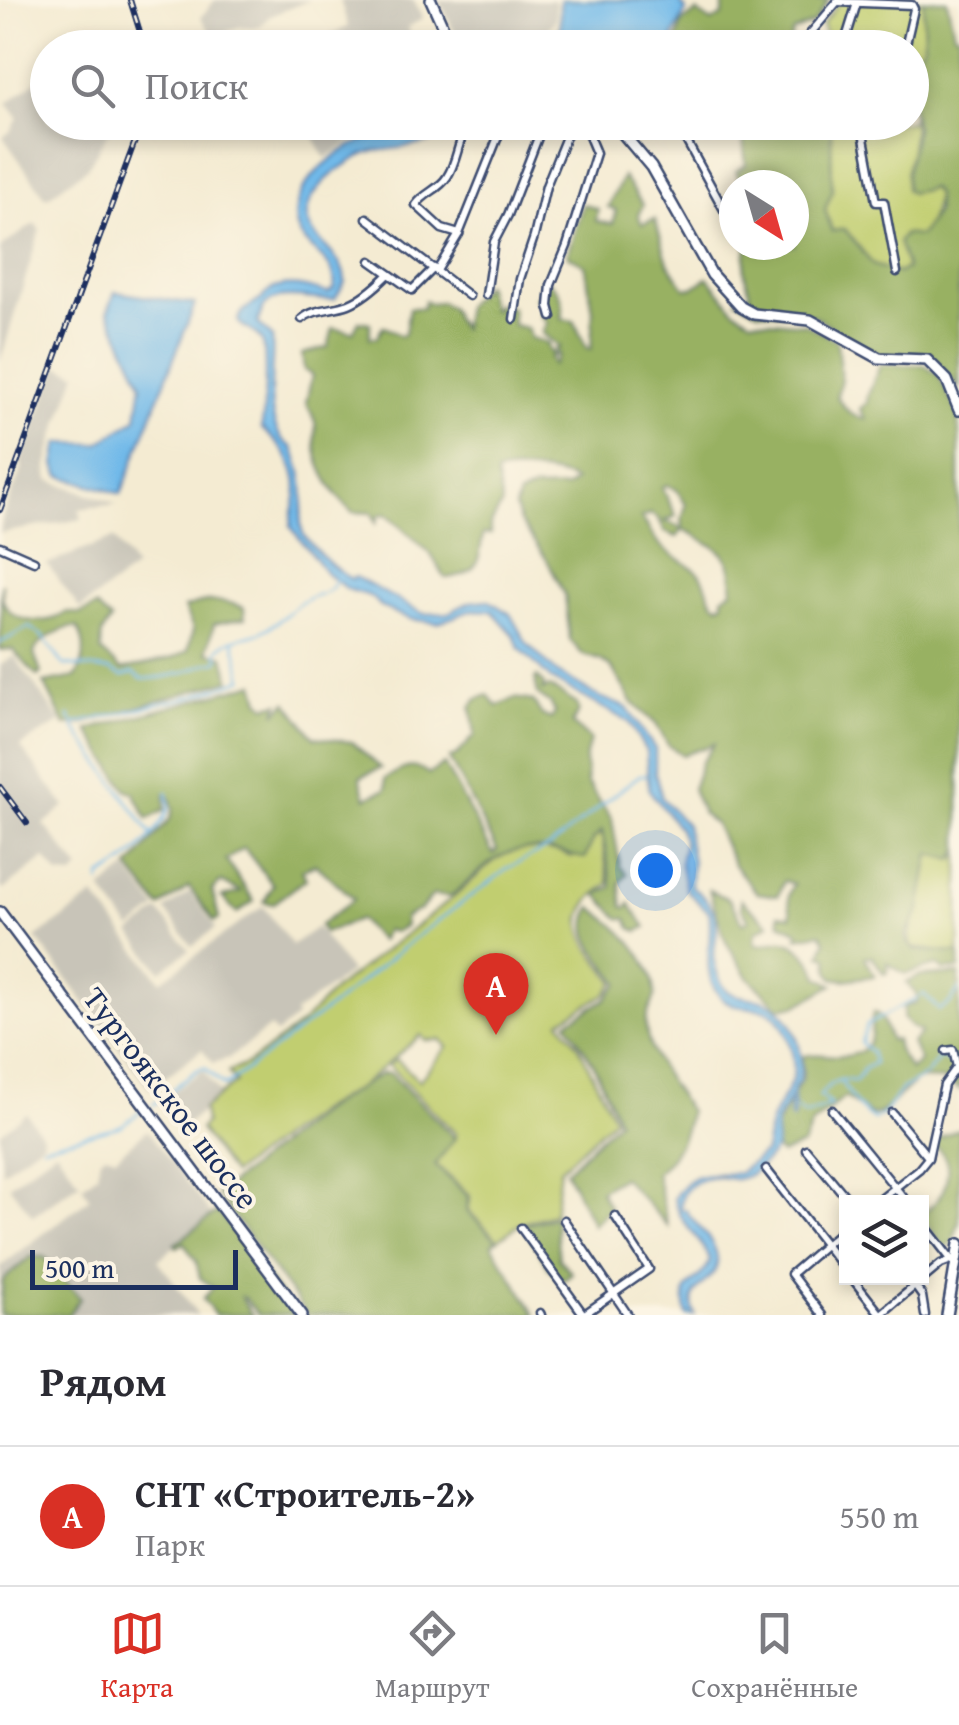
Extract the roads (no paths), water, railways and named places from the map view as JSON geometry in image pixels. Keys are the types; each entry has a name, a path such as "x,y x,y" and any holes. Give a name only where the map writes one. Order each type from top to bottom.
{"main road":[{"path":"431,0 444,30"},
{"path":"628,140 651,168 712,275 732,300 754,314 810,320 879,358 927,360 947,380 959,410"},
{"name":"Тургоякское шоссе","path":"0,912 302,1315"},
{"path":"947,1315 952,1258 959,1244"}],"street":[{"path":"813,30 838,1 914,6 908,30"},
{"path":"849,30 858,4"},
{"path":"459,234 442,229 416,205 448,176 460,140"},
{"path":"372,261 412,290 436,269 459,234 497,140"},
{"path":"486,295 494,242 537,140"},
{"path":"514,319 520,279 546,186 565,140"},
{"path":"552,317 551,285 568,246 596,153 591,140"},
{"path":"685,140 719,201"},
{"path":"864,140 876,202 884,202 897,272"},
{"path":"367,218 469,296"},
{"path":"302,319 309,313 362,298 388,274"},
{"path":"0,546 34,560"},
{"path":"886,1195 928,1158 944,1085 957,1067 953,1050 946,1050"},
{"path":"832,1110 902,1195"},
{"path":"892,1113 928,1158"},
{"path":"806,1148 844,1195"},
{"path":"766,1169 839,1261"},
{"path":"521,1228 584,1315 649,1269 614,1216"},
{"path":"564,1220 628,1315"},
{"path":"929,1230 952,1258 929,1275"},
{"path":"822,1315 791,1274 839,1232"},
{"path":"857,1285 880,1315 916,1285 925,1315"}],"water":[{"path":"560,0 679,0 686,11 676,30 559,30"},
{"path":"366,140 436,140 375,151 329,178 309,205 307,218 311,229 336,258 345,282 335,299 279,298 262,310 258,323 272,337 272,413 300,468 303,533 346,576 355,577 424,614 448,613 470,602 488,600 510,614 527,644 556,672 627,708 655,749 655,772 662,798 686,825 691,886 706,900 717,923 714,956 721,982 733,994 771,1004 788,1020 798,1041 801,1065 793,1093 793,1119 790,1098 776,1122 776,1148 749,1175 705,1179 683,1195 681,1209 708,1238 717,1258 713,1273 693,1296 695,1315 687,1315 685,1294 710,1261 680,1215 674,1198 688,1181 711,1174 739,1173 765,1152 771,1121 794,1072 792,1052 774,1015 735,1006 724,1000 713,985 708,965 709,912 686,890 680,862 684,843 679,828 649,790 646,751 629,722 551,679 519,648 514,635 492,611 472,610 438,623 410,619 383,608 370,596 347,589 327,574 291,527 297,488 294,470 280,447 261,428 264,347 260,338 238,321 244,310 270,290 300,286 328,293 334,288 330,266 300,234 296,209 315,174 349,147"},
{"path":"115,292 195,304 121,494 60,476 55,465 59,443 98,444 137,418 142,383 108,311"}],"waterway":[{"path":"325,593 336,579"},
{"path":"0,643 29,627 41,635 64,665 110,670 122,676 134,673 142,679 164,677 217,662 220,658 216,653 224,644 266,629 304,601 321,594"},
{"path":"69,716 74,724 194,696 243,679 234,641"},
{"path":"74,727 152,835"},
{"path":"153,1105 197,1070 205,1068 223,1085 228,1084 510,867 551,846 640,775 646,775"},
{"path":"100,882 158,828 169,807 167,792"},
{"path":"797,1109 805,1115 831,1105 820,1096 827,1087 839,1080 855,1082 874,1063 871,1052 861,1043 867,1025 924,994 939,1010 951,1002 959,989"},
{"path":"841,1082 874,1120 901,1090 926,1075 940,1057 953,1064"},
{"path":"43,1146 121,1126 143,1110"}],"railway":[{"path":"130,0 139,30"},
{"path":"0,510 135,140"},
{"path":"0,787 27,823"}],"place":[{"name":"СНТ «Строитель-2»","path":"496,1035"}]}
